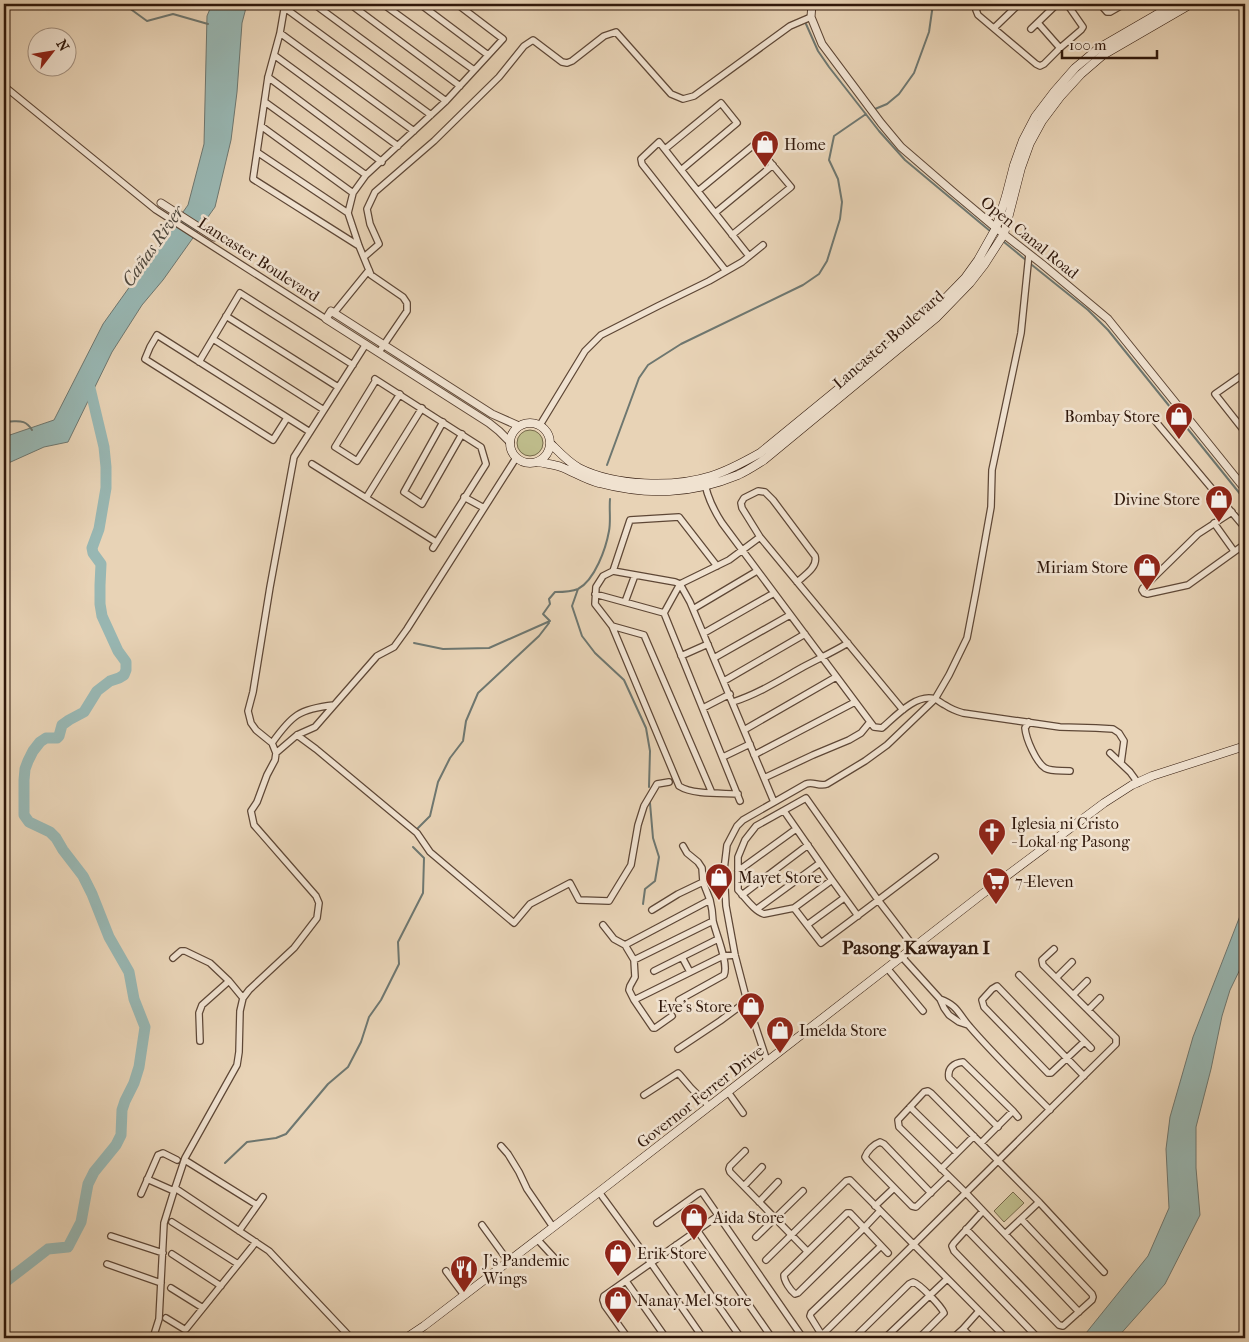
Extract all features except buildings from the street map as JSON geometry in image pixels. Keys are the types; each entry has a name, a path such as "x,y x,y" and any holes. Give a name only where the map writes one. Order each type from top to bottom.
{"main road":[{"name":"Lancaster Boulevard","path":"538,462 560,467 598,483 634,491 660,492 686,490 760,453 931,313 965,278 978,260 996,228 1023,140 1035,117 1054,92 1075,68 1099,48 1175,4"},
{"name":"Lancaster Boulevard","path":"550,443 579,468 600,476 635,483 704,482 713,484 739,474 764,460 936,318 970,283 1004,234 1021,168 1030,143 1042,121 1081,74 1103,55 1191,4"},
{"path":"530,423 540,426 547,432 550,443 547,454 538,462 527,463 516,458 511,449 512,434 519,426 530,423"},
{"name":"Governor Ferrer Drive","path":"406,1338 1104,803 1138,783 1165,771 1245,746"}],"street":[{"path":"314,4 446,101"},
{"path":"350,4 460,86"},
{"path":"383,4 474,70"},
{"path":"420,4 488,55"},
{"path":"379,352 407,311 407,303 404,297 371,275 348,213 353,193 366,176 446,101 503,39 457,4"},
{"name":"Open Canal Road","path":"812,4 811,17 822,44 901,147 996,228 1108,319 1245,489"},
{"path":"981,4 976,10 978,15 1040,66 1083,27 1067,4"},
{"path":"994,28 1019,4"},
{"path":"1031,29 1057,4"},
{"path":"1100,4 1107,12 1124,4"},
{"path":"359,246 253,179 268,77 285,6 431,115"},
{"path":"364,257 379,244 370,224 367,209 375,192 434,141 499,76 524,46 533,40 562,62 567,63 604,36 616,32 671,94 683,99 694,96 790,26 811,17"},
{"path":"1038,23 1060,48"},
{"path":"280,33 414,131"},
{"path":"274,55 398,146"},
{"path":"268,77 382,162"},
{"name":"Lancaster Boulevard","path":"4,86 159,207 326,319 489,423 510,442"},
{"path":"265,102 366,176"},
{"path":"665,149 721,103 738,123 681,170"},
{"path":"261,126 353,193"},
{"path":"726,271 642,164 641,159 660,142 749,256"},
{"path":"698,191 755,144 791,187 732,235"},
{"path":"257,152 348,213"},
{"path":"715,213 773,165"},
{"path":"540,426 585,351 601,335 726,271 742,262 764,245"},
{"path":"767,1061 747,1001 735,955 726,906 724,870 727,845 736,826 743,820 806,784 827,784 887,745 935,699 949,675 966,638 976,591 991,507 992,470 1021,333 1029,254"},
{"path":"326,319 369,270"},
{"path":"199,362 240,293 353,365"},
{"name":"Lancaster Boulevard","path":"333,312 492,414 519,426"},
{"path":"226,316 338,387"},
{"path":"288,418 273,440 145,359 150,347 157,335 199,362 288,418 310,432"},
{"path":"213,339 324,410"},
{"path":"153,1338 159,1319 164,1223 184,1158 237,1065 240,1011 243,998 294,948 317,918 319,903 316,896 254,825 251,811 257,802 275,760 276,753 272,743 256,730 251,723 248,711 253,692 294,457 366,344"},
{"path":"1245,373 1215,394 1245,432"},
{"path":"312,464 366,498 434,545 486,464 482,447 400,394 376,380 334,446 358,461 400,394"},
{"path":"366,498 422,408"},
{"path":"1151,416 1245,528"},
{"path":"443,422 404,492 422,504 462,434"},
{"path":"276,753 298,735 315,727 377,656 394,647 516,458"},
{"path":"704,482 710,503 742,551 874,727 882,728 918,699 935,699 951,709 963,713 1060,727 1113,729 1119,733 1124,741 1122,763"},
{"path":"798,582 814,566 815,556 765,492 758,491 744,498 741,503 742,508 760,537 904,710"},
{"path":"464,497 484,508"},
{"path":"1232,512 1198,534 1142,590 1148,594 1188,585 1245,544"},
{"path":"613,571 630,520 679,517 717,566"},
{"path":"1214,523 1234,551"},
{"path":"664,613 680,584 729,560 760,537"},
{"path":"738,794 685,790 679,786 612,626 594,604 596,587 602,576 613,571 680,584 730,694 774,802"},
{"path":"693,609 757,571"},
{"path":"625,602 635,575"},
{"path":"704,634 774,593"},
{"path":"595,594 664,613"},
{"path":"664,613 740,801"},
{"path":"714,658 790,615"},
{"path":"612,626 644,635 712,793"},
{"path":"724,681 804,634"},
{"path":"733,702 750,696 848,642"},
{"path":"682,656 708,644"},
{"path":"744,730 836,677"},
{"path":"703,708 730,694"},
{"path":"754,755 855,702"},
{"path":"272,743 297,714 318,707 334,705"},
{"path":"764,778 850,740 861,733 870,722"},
{"path":"1029,722 1025,728 1026,735 1041,764 1051,770 1070,771"},
{"path":"298,735 417,833 430,852 514,923 530,904 570,883 579,900 609,901 631,865 638,825 644,806 657,784 669,782"},
{"path":"723,757 750,744"},
{"path":"1110,753 1122,763 1138,783"},
{"path":"832,880 794,908 764,914 756,909 738,890 738,857 745,840 756,826 806,798 878,900 914,947"},
{"path":"784,811 858,916"},
{"path":"738,871 796,828"},
{"path":"742,895 808,845"},
{"path":"679,1000 724,976 725,972 723,956 712,920 710,900 703,882 702,868 687,853 683,846"},
{"path":"794,908 821,943 935,857"},
{"path":"756,909 820,862"},
{"path":"652,910 678,894 703,882"},
{"path":"807,925 844,898"},
{"path":"625,945 710,900"},
{"path":"634,960 712,920"},
{"path":"603,925 614,939 625,945 634,960 635,977 630,990 634,1000 652,1027 654,1028 672,1016"},
{"path":"654,971 718,939"},
{"path":"881,1246 811,1313 810,1316 823,1337 1116,1044 1116,1038 1042,963 1042,960 1054,949"},
{"path":"173,958 180,951 185,951 210,963 243,998"},
{"path":"634,1000 723,956 735,955"},
{"path":"682,956 690,972"},
{"path":"902,957 940,998 949,1015 968,1026 1050,1110"},
{"path":"1056,978 1072,962"},
{"path":"887,968 923,1011"},
{"path":"1018,975 1091,1048"},
{"path":"200,1041 199,1014 202,1005 229,981"},
{"path":"1073,995 1087,981"},
{"path":"1084,1042 1068,1058 1051,1073 1048,1073 984,1007 982,1000 997,986 1068,1058 1084,1076"},
{"path":"1088,1010 1100,998"},
{"path":"678,1049 747,1001"},
{"path":"998,1127 949,1078 950,1068 956,1063 963,1062 1018,1117"},
{"path":"644,1095 678,1073 709,1106"},
{"path":"1079,1312 1006,1234 899,1127 898,1120 924,1092 928,1091 931,1093 1039,1202 1104,1272"},
{"path":"728,1092 743,1113"},
{"path":"910,1107 957,1153"},
{"path":"981,1143 1013,1112"},
{"path":"941,1169 974,1136"},
{"path":"931,1192 884,1144 877,1143 866,1154 867,1160 912,1206 916,1207 948,1176"},
{"path":"501,1146 508,1154 527,1189 553,1227"},
{"path":"745,1151 730,1166 730,1172 807,1251"},
{"path":"140,1194 160,1153 177,1160"},
{"path":"188,1162 257,1205"},
{"path":"744,1186 762,1167"},
{"path":"147,1179 174,1190 268,1251 351,1338"},
{"path":"766,1260 846,1181 850,1180 1006,1338"},
{"path":"759,1202 778,1182"},
{"path":"875,1206 894,1188"},
{"path":"756,1237 803,1191"},
{"path":"598,1192 704,1338"},
{"path":"657,1223 702,1192 803,1338"},
{"path":"239,1231 263,1197"},
{"path":"1006,1234 1039,1202"},
{"path":"880,1211 864,1228 798,1293 795,1294 784,1278 784,1275 807,1251 847,1213 850,1213 864,1228 881,1246 888,1253"},
{"path":"983,1211 954,1243 952,1246 954,1251 1038,1338"},
{"path":"628,1338 603,1300 604,1296 718,1215"},
{"path":"966,1230 1059,1326 1062,1326 1092,1300 1092,1294 1021,1219"},
{"path":"172,1222 238,1264"},
{"path":"482,1225 508,1261"},
{"path":"697,1230 772,1338"},
{"path":"111,1236 163,1253"},
{"path":"537,1239 559,1263"},
{"path":"166,1318 184,1329 187,1327 256,1242"},
{"path":"676,1245 740,1338"},
{"path":"172,1254 221,1286"},
{"path":"107,1264 161,1283"},
{"path":"446,1271 464,1295"},
{"path":"885,1338 947,1279"},
{"path":"626,1281 666,1338"},
{"path":"854,1338 913,1282 916,1282 930,1296 943,1310 944,1314 919,1338"},
{"path":"170,1288 203,1308"},
{"path":"954,1338 978,1311"},
{"path":"963,1329 972,1338"}],"shaded area":[{"path":"530,430 539,434 543,443 539,452 530,456 521,452 517,443 521,434"},
{"path":"1013,1192 1024,1203 1004,1222 994,1211"}],"water":[{"path":"212,4 247,4 242,23 231,140 215,207 163,280 142,305 112,352 68,442 44,447 4,465 4,437 54,420 103,324 188,205 204,144 207,16"},
{"path":"1245,903 1245,959 1230,990 1222,1016 1196,1127 1196,1168 1200,1215 1165,1284 1117,1338 1082,1338 1148,1256 1169,1208 1166,1149 1170,1117 1193,1037"}],"waterway":[{"path":"121,4 147,21 173,14 208,24"},
{"path":"806,8 807,4"},
{"path":"875,109 887,104 899,94 914,73 929,32 933,4"},
{"path":"806,24 818,51 879,131 905,160 990,231"},
{"path":"607,465 639,378 648,365 681,344 803,285 819,274 827,261 840,219 842,202 838,179 829,160 834,136 866,114"},
{"path":"1004,242 1027,261"},
{"path":"1032,265 1088,310 1108,330 1245,500"},
{"path":"4,1283 48,1249 68,1247 81,1222 88,1184 94,1172 116,1145 121,1135 122,1110 139,1067 145,1027 134,999 129,972 109,937 83,876 56,838 50,832 29,822 24,815 25,769 33,751 46,738 57,738 62,725 84,712 97,691 110,681 124,675 126,670 126,662 118,651 102,616 100,604 101,564 93,553 92,548 99,529 106,488 106,467 104,447 89,384"},
{"path":"4,421 20,421 26,423 32,430"},
{"path":"414,643 443,649 489,648 550,621 543,614 550,604 549,599 555,592 572,591 584,585 590,579 599,563 609,531 610,499"},
{"path":"578,589 572,606 582,636 595,653 624,680 646,728 650,751 649,787"},
{"path":"418,828 430,816 438,782 450,758 463,741 466,721 478,693 539,636 549,623"},
{"path":"643,904 645,889 655,881 659,857 653,838 650,803"},
{"path":"225,1163 247,1142 276,1138 286,1134 328,1084 348,1067 361,1042 369,1017 381,1000 399,964 398,942 423,893 424,858 413,847"}],"place":[{"name":"Home","path":"765,168"},
{"name":"Bombay Store","path":"1179,440"},
{"name":"Divine Store","path":"1219,523"},
{"name":"Miriam Store","path":"1147,591"},
{"name":"Iglesia ni Cristo - Lokal ng Pasong","path":"992,856"},
{"name":"Mayet Store","path":"719,901"},
{"name":"7-Eleven","path":"996,905"},
{"name":"Eve's Store","path":"751,1030"},
{"name":"Imelda Store","path":"780,1054"},
{"name":"Aida Store","path":"694,1241"},
{"name":"Erik Store","path":"618,1277"},
{"name":"J's Pandemic Wings","path":"464,1293"},
{"name":"Nanay Mel Store","path":"618,1324"}],"district":[{"name":"Pasong Kawayan I","path":"916,947"}],"water label":[{"name":"Cañas River","path":"153,246"}]}
